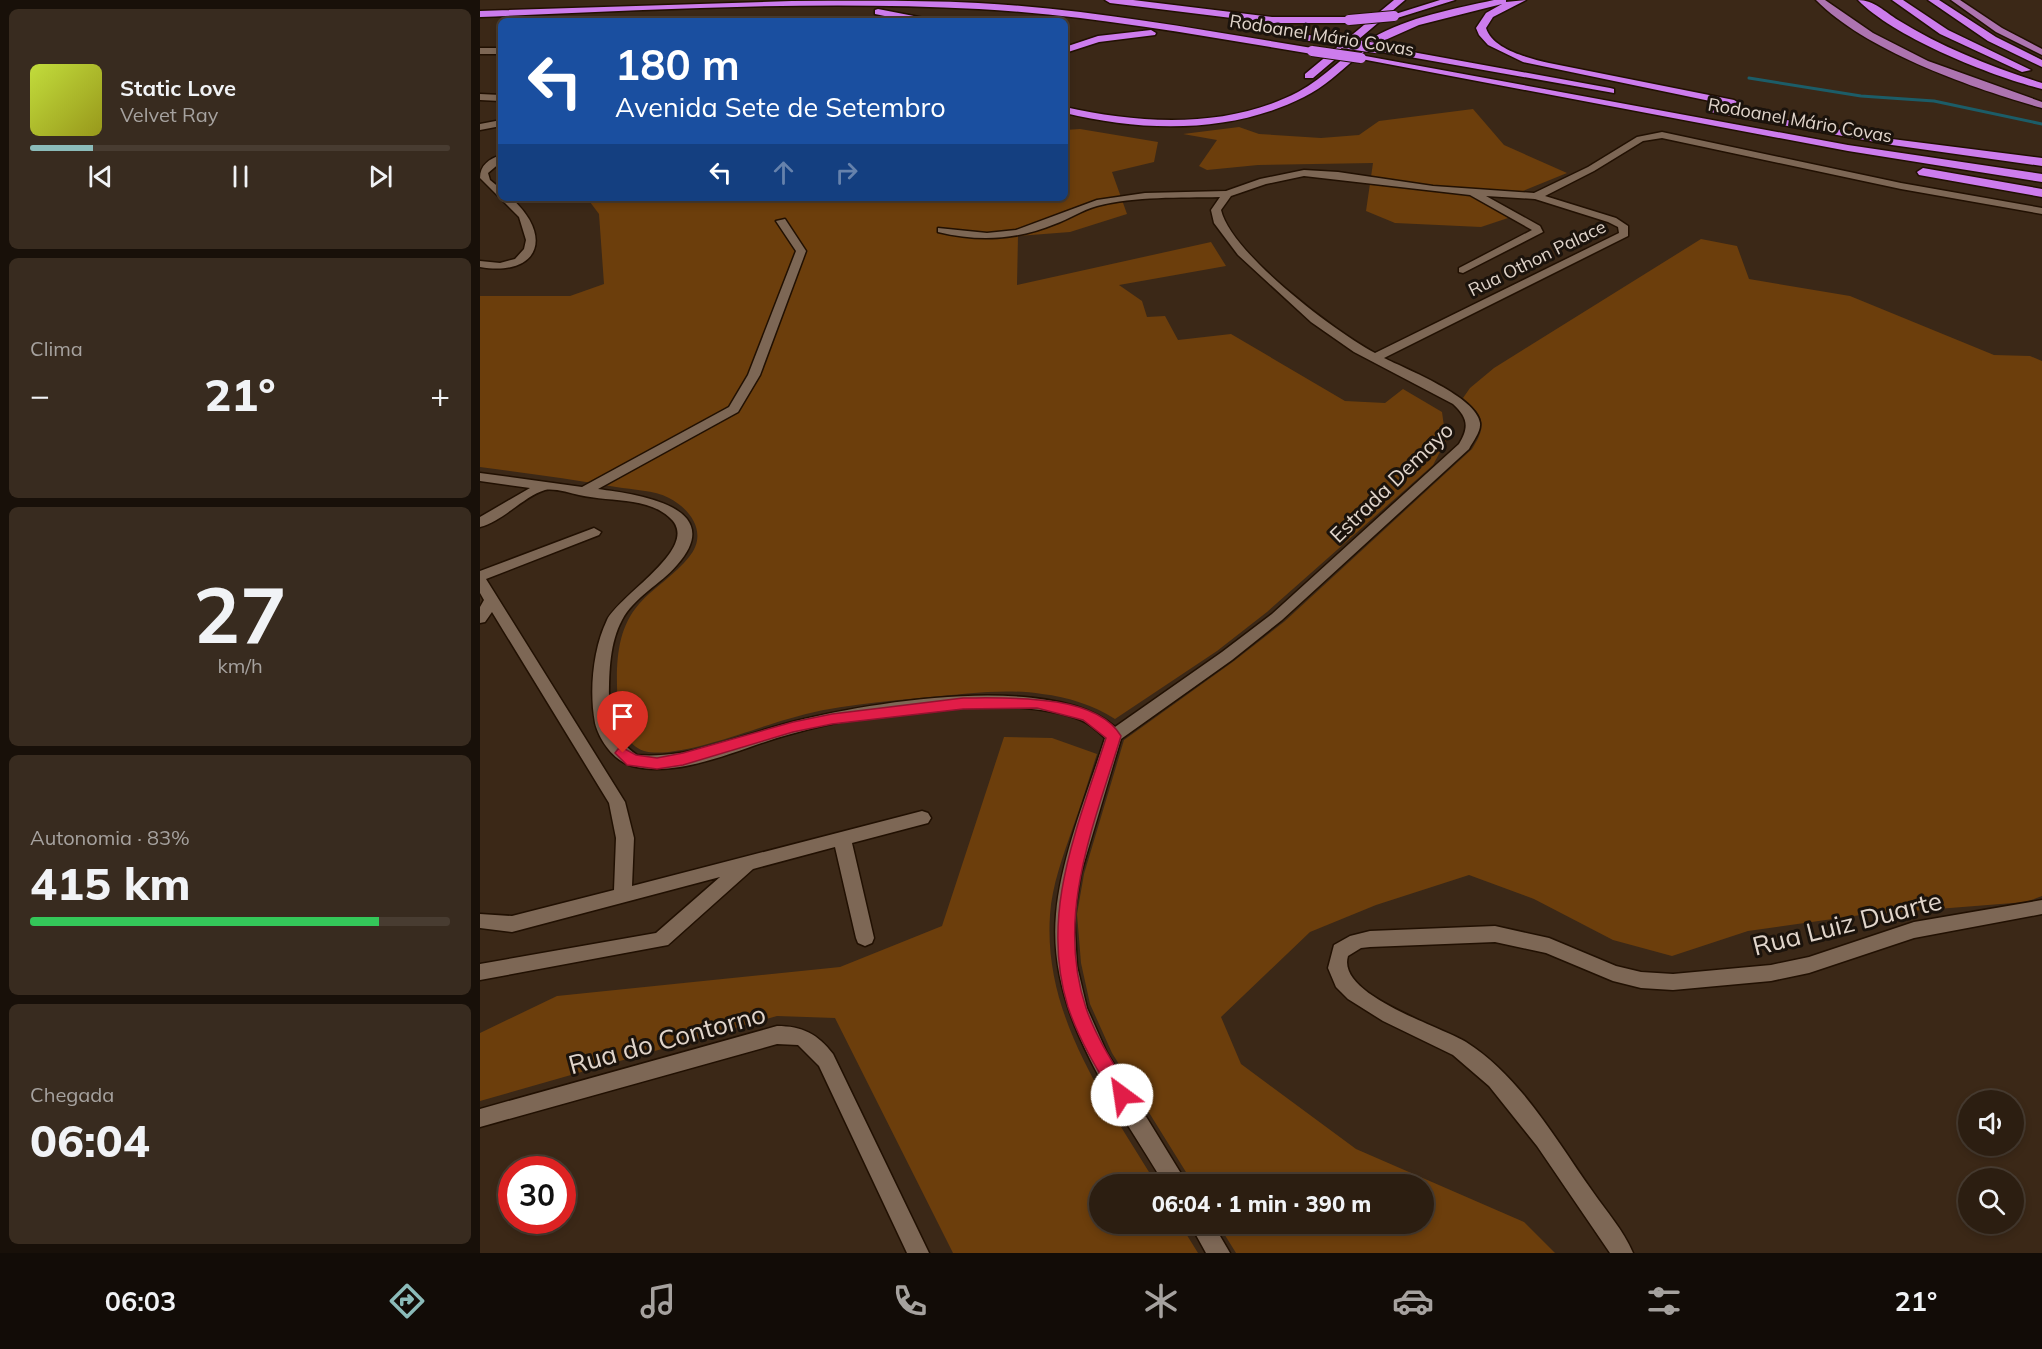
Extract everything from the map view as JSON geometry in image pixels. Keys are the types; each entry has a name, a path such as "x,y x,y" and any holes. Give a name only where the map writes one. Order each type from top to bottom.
{"highway":[{"path":"1390,14 1400,0"},
{"path":"1076,101 1110,110 1143,114 1189,114 1249,104 1285,91 1301,82 1406,0"},
{"path":"1106,3 1272,20 1350,20 1390,14 1450,0"},
{"path":"1068,111 1102,119 1131,122 1198,120 1243,115 1281,104 1302,94 1365,46 1387,34 1422,21 1506,0"},
{"path":"1521,0 1484,18 1480,30 1493,45 1522,58 1983,155"},
{"path":"1863,0 1901,26 1947,51 2005,75 2042,86"},
{"path":"1883,0 1922,29 1945,42 2042,86"},
{"path":"1897,0 1944,32 1993,56 2042,75"},
{"path":"1933,0 1992,39 2042,64"},
{"path":"795,3 872,11 908,18"},
{"name":"Rodoanel Mário Covas","path":"480,14 795,3 898,3 1021,9 1111,19 1361,58 1848,148 2042,178"},
{"name":"Rodoanel Mário Covas","path":"1106,3 1249,28"},
{"path":"1068,49 1098,39 1140,33 1189,35 1275,45"},
{"name":"Rodoanel Mário Covas","path":"1280,33 1376,48 1619,93"},
{"path":"1478,80 1792,146 2042,194"},
{"name":"Rodoanel Mário Covas","path":"1653,99 1812,128 2042,162"}],"main road":[{"path":"1820,0 1849,22 1905,53 1972,81 2042,105"},
{"path":"1955,0 1999,30 2042,52"}],"street":[{"path":"480,51 498,51"},
{"path":"480,97 498,98"},
{"path":"480,127 498,124"},
{"path":"942,230 976,237 1004,236 1036,228 1078,209 1109,201 1227,194 1285,175 1315,173 1400,185 1536,196 1591,169 1640,139 1656,135 1901,186 2042,211"},
{"path":"498,161 487,167 483,173 486,181 498,191"},
{"path":"1463,270 1538,232 1536,228 1473,192"},
{"name":"Estrada Demayo","path":"1114,736 1227,656 1277,617 1464,446 1473,432 1474,423 1466,408 1437,389 1374,357 1315,320 1242,254 1224,231 1216,216 1218,205 1227,194"},
{"name":"Rua Othon Palace","path":"1374,357 1624,234 1623,226 1612,220 1536,196"},
{"path":"480,264 497,266 520,261 527,256 530,248 529,229 524,217 508,201"},
{"path":"582,492 734,409 754,375 801,251 781,221"},
{"path":"480,477 642,499 658,504 680,519 685,530 685,542 678,555 626,603 615,619 608,638 601,674 604,726 614,745 632,761 657,763 683,759 793,727 832,719 963,704 1014,702 1062,709 1088,716 1114,736 1072,873 1065,915 1068,966 1077,1008 1100,1059 1170,1174"},
{"path":"480,523 541,487"},
{"path":"480,576 594,532"},
{"path":"480,581 616,802 626,838 623,895"},
{"path":"480,618 492,600"},
{"path":"480,921 512,924 922,818"},
{"path":"842,839 865,938"},
{"path":"480,972 661,940 749,863"},
{"name":"Rua Luiz Duarte","path":"1622,1253 1527,1117 1490,1074 1461,1050 1429,1032 1388,1016 1363,1000 1341,979 1337,963 1341,951 1349,944 1370,939 1495,934 1549,945 1613,973 1641,980 1673,982 1771,973 1809,965 1914,930 2042,907"},
{"name":"Rua do Contorno","path":"480,1118 777,1035 795,1034 812,1042 826,1060 918,1253"},
{"path":"1207,1234 1219,1253"}],"shaded area":[{"path":"1473,109 1504,145 1567,173 1523,191 1480,192 1511,217 1481,227 1395,223 1366,211 1373,163 1258,165 1207,170 1199,166 1217,140 1183,134 1239,127 1259,134 1321,138 1359,135 1379,121"},
{"path":"1080,129 1158,142 1154,162 1112,172 1127,214 1070,232 1018,236 1017,285 1211,242 1226,266 1119,285 1142,301 1147,317 1165,316 1178,340 1231,334 1345,401 1385,403 1403,389 1442,412 1446,441 1433,465 1267,612 1217,651 1115,719 1080,702 1061,697 1028,692 985,692 876,702 822,710 716,742 675,751 658,753 638,748 628,739 619,714 617,667 621,640 631,615 639,604 689,557 695,548 697,531 695,523 677,503 657,493 480,467 480,296 570,296 604,284 599,214 589,201 1068,201 1068,130"},
{"path":"1701,239 1737,246 1749,279 1850,296 1994,355 2030,356 2042,361 2042,896 2026,902 1861,915 1748,931 1672,956 1613,940 1534,899 1469,875 1376,905 1310,932 1221,1017 1241,1064 1356,1149 1414,1174 1187,1174 1112,1053 1090,1004 1081,963 1077,914 1084,874 1124,740 1234,661 1285,621 1472,449 1482,427 1476,411 1463,398 1470,388 1494,368"},
{"path":"1004,737 1052,738 1097,754 1056,882 1050,915 1051,952 1057,989 1082,1057 1099,1090 1150,1174 1089,1174 1089,1234 1186,1234 1198,1253 953,1253 835,1018 777,1016 480,1101 480,1033 557,996 840,967 942,926"},
{"path":"1434,1183 1524,1222 1555,1253 1236,1253 1224,1234 1434,1234"}],"waterway":[{"path":"1749,78 1861,96 1934,101 2042,124"}],"route":[{"path":"623,753 632,761 657,763 683,759 793,727 832,719 963,704 1037,703 1088,716 1114,736 1088,827 1072,873 1065,915 1068,966 1077,1008 1100,1059 1122,1095"}]}
